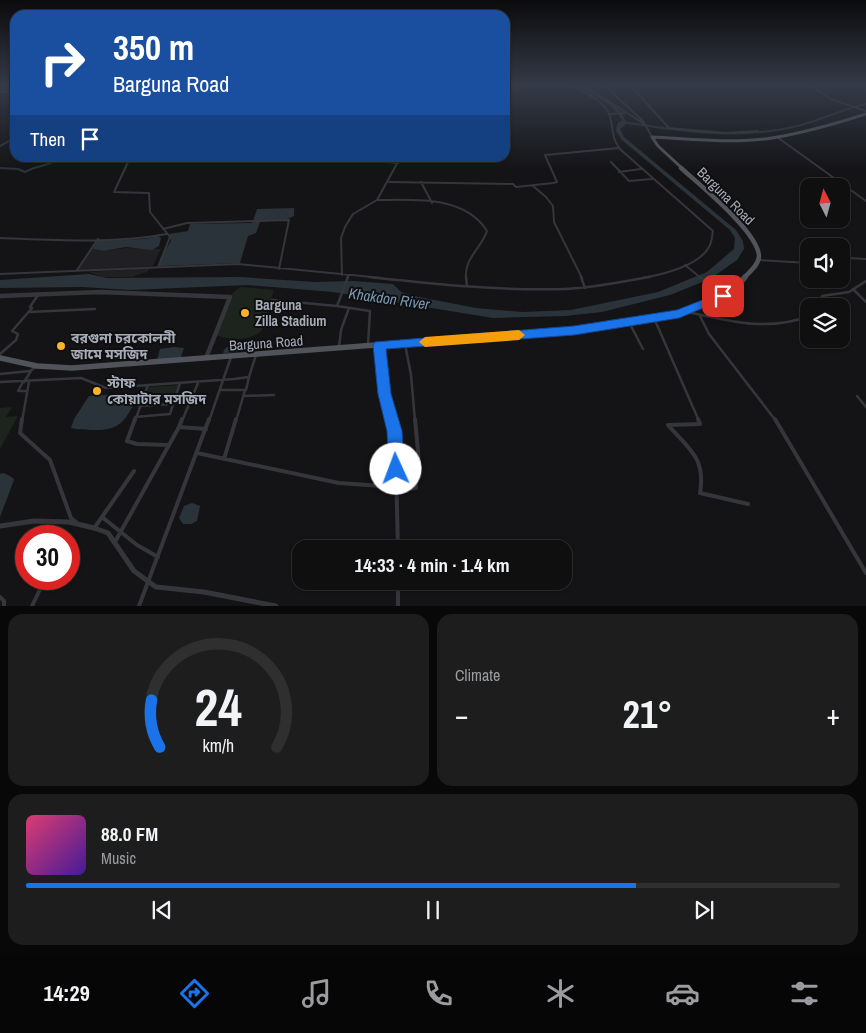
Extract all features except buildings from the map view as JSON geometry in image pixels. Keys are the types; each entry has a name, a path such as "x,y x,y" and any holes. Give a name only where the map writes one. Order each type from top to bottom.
{"main road":[{"path":"652,137 719,141 777,137 835,124 863,113"},
{"name":"Barguna Road","path":"0,356 37,366 72,368 574,330 687,312 723,296 738,286 759,260 759,255 739,222 658,146 652,137"}],"street":[{"path":"0,274 238,264 348,276 544,290 585,288 653,277 698,259 707,250 713,237 713,231 701,218 652,179 619,148 610,130 611,118 609,114 623,113"},
{"path":"625,113 646,125"},
{"path":"634,113 646,125 652,137"},
{"path":"656,113 669,128 686,131 726,133 758,130"},
{"path":"777,137 866,201"},
{"path":"389,182 513,184 516,186 557,182 546,155 619,148"},
{"path":"128,162 114,192 148,193 150,212 167,234 170,241 161,255 158,267"},
{"path":"342,275 341,238 345,227 353,214 377,200 389,182 398,163 386,162"},
{"path":"611,162 619,172 632,182 652,179"},
{"path":"619,172 641,169"},
{"path":"421,182 430,194 432,203"},
{"path":"532,185 541,191 554,208 556,217 554,222 578,267 585,288"},
{"path":"377,200 432,203 458,207 477,217 486,231 482,243 470,254 465,266 467,286"},
{"path":"163,229 187,223 288,220 279,269"},
{"path":"0,238 25,240 150,237 167,234"},
{"path":"76,270 98,238"},
{"path":"850,258 866,259"},
{"path":"759,260 800,262"},
{"path":"684,265 723,296"},
{"path":"337,306 348,276"},
{"path":"822,298 822,296 849,292 866,281"},
{"path":"853,289 866,302"},
{"path":"0,296 100,292 230,297 206,359"},
{"path":"0,356 16,340 18,334 12,331 28,312 39,294"},
{"path":"272,300 370,310 368,346"},
{"path":"339,348 341,330 349,308"},
{"path":"28,312 95,309"},
{"path":"687,312 757,325 795,323 800,320"},
{"path":"699,314 704,325 739,376 757,393 771,413 866,573"},
{"path":"654,318 700,424 668,425 699,458 702,486 700,493 748,504"},
{"path":"629,322 643,349"},
{"path":"197,453 339,483 397,489 416,488 414,462 419,462 411,375 405,343"},
{"path":"380,345 385,394 395,431 398,540"},
{"path":"224,459 256,355"},
{"path":"139,606 206,429 231,357"},
{"path":"27,390 18,391 26,382 31,371 37,366"},
{"path":"31,371 1,374 0,381 26,382 82,378 96,386 106,388 249,377"},
{"path":"26,382 27,390 20,433 50,460 71,518 79,524"},
{"path":"115,543 179,427 198,382"},
{"path":"135,417 170,414 180,383"},
{"path":"148,385 126,441 137,444 169,446"},
{"path":"220,390 245,390"},
{"path":"243,396 274,395"},
{"path":"142,399 176,396"},
{"path":"857,396 866,407"},
{"path":"139,406 173,404"},
{"path":"179,427 206,429"},
{"path":"94,527 134,471"},
{"path":"102,518 122,532 145,553 158,557"},
{"path":"0,526 34,522 69,522 94,527 108,533 134,571 148,583 175,590 204,592 276,606"},
{"path":"32,606 40,590"},
{"path":"398,590 398,606"},
{"path":"0,596 4,601 4,606"}],"shaded area":[{"path":"127,248 161,249 153,266 77,270 91,249 103,251"},
{"path":"150,268 147,272 132,277 102,277 89,272"},
{"name":"Barguna Zilla Stadium","path":"241,287 274,290 262,330 258,334 239,339 226,338 215,334 221,315 231,295"},
{"path":"179,385 175,396 145,398 149,387"},
{"path":"12,407 6,417 18,416 0,449 0,408"}],"water":[{"name":"Khakdon River","path":"622,113 626,124 620,129 624,137 736,230 743,241 744,249 737,260 710,279 670,295 602,312 565,316 493,318 333,292 248,285 130,290 82,287 0,288 0,280 89,274 107,278 240,277 314,282 354,281 393,284 401,292 414,296 476,308 523,312 571,310 658,292 707,272 734,249 735,238 730,230 622,140 616,131 617,124 622,120 618,114"},
{"path":"294,208 294,216 288,219 260,222 256,233 248,236 240,263 159,266 161,257 171,241 169,234 188,231 190,224 252,223 257,209"},
{"path":"158,236 161,238 159,246 152,250 126,247 103,251 93,249 97,241 145,239"},
{"path":"260,342 258,351 223,353 225,349 234,344"},
{"path":"184,348 181,357 157,360 160,349"},
{"path":"137,393 129,413 115,427 101,430 71,428 74,419 89,396"},
{"path":"4,473 14,480 0,517 0,474"},
{"path":"192,503 200,506 197,521 191,524 183,524 179,518 184,506"}],"waterway":[{"path":"623,122 687,131 729,134 772,131 802,125 836,113"},
{"path":"0,146 10,141"},
{"path":"0,168 18,169 25,172 53,162"}],"slow traffic":[{"path":"425,342 519,335"}],"place":[{"name":"Barguna Zilla Stadium","path":"245,313"},
{"name":"বরগুনা চরকোলনী জামে মসজিদ","path":"61,346"},
{"name":"স্টাফ কোয়াটার মসজিদ","path":"97,391"}],"route":[{"path":"396,469 395,431 385,394 380,345 466,340 574,330 679,314 723,296"}]}
